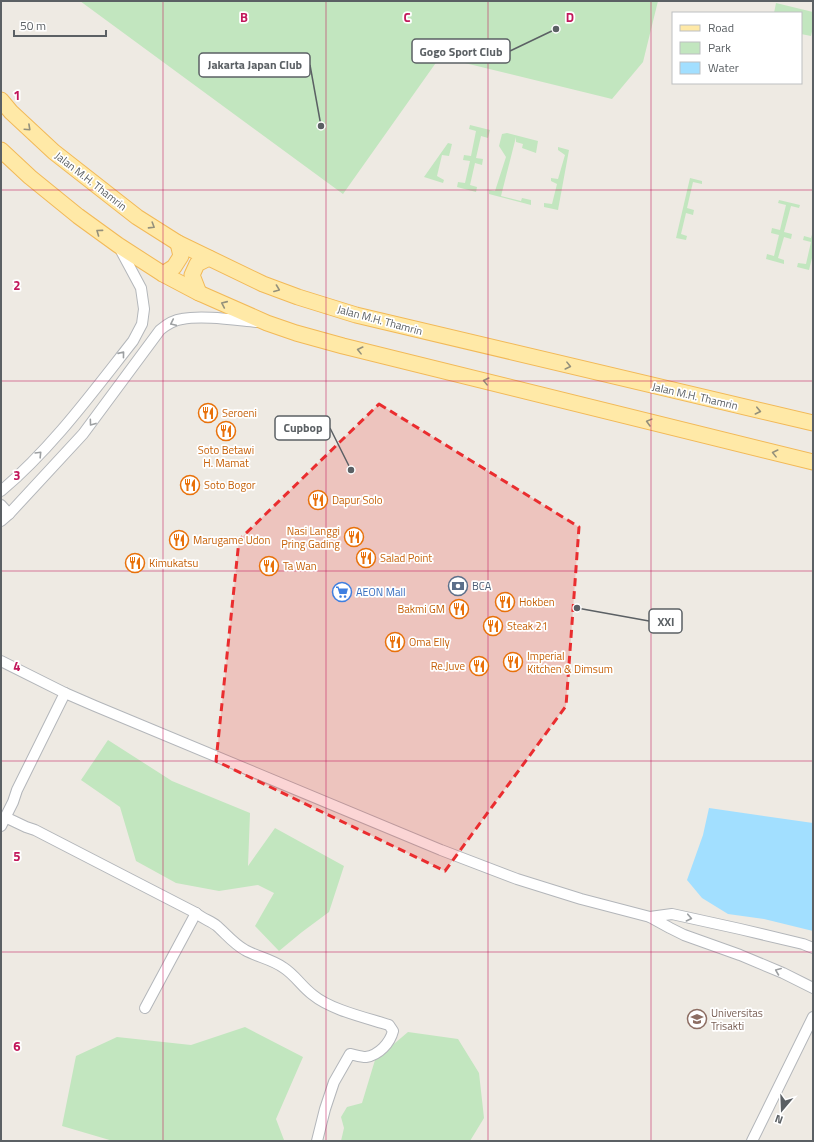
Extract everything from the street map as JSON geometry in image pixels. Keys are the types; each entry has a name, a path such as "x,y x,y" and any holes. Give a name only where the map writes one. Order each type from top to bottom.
{"main road":[{"name":"Jalan M.H. Thamrin","path":"1,100 11,112 60,157 137,217 178,243 263,284 298,297 356,315 813,424"},
{"path":"1,150 66,207 118,245 163,274 199,293 266,323 343,346 813,462"},
{"path":"163,274 174,267 181,256 178,243"},
{"path":"199,293 192,275 197,264 209,258"}],"street":[{"path":"1,491 18,476 61,430 133,341 142,324 144,309 141,288 118,245"},
{"path":"1,521 83,434 160,330 170,323 181,319 200,318 266,323"},
{"path":"1,505 9,514"},
{"path":"1,660 65,693 110,713 383,826 505,874 581,899 650,917 684,935 740,955 783,973 813,988"},
{"path":"65,693 3,821 35,830 196,913 216,925 243,949 284,968 313,996 323,1002 336,1008 389,1025 394,1031 388,1043 378,1052 366,1057 350,1054 334,1082 317,1141"},
{"path":"145,1008 196,913"},
{"path":"650,917 672,914 803,944 813,948"},
{"path":"752,1141 813,1017"}],"highlighted area":[{"path":"379,404 579,527 566,706 445,871 216,761 239,540"}],"green space":[{"path":"80,1 658,1 643,62 612,99 440,57 343,194"},
{"path":"776,3 813,12 813,27 811,36 802,34 802,12 774,12"},
{"path":"470,125 490,130 488,138 481,136 476,158 483,159 482,165 475,163 470,185 477,187 476,192 457,187 458,182 465,183 470,161 463,160 464,155 471,156 476,131 469,129"},
{"path":"507,133 538,141 536,153 522,148 523,144 516,142 516,137 501,196 521,201 522,198 531,200 531,205 489,194 489,190 495,191 506,157 499,146 502,134"},
{"path":"448,143 452,144 449,156 442,155 437,176 444,180 443,183 424,177"},
{"path":"558,147 569,150 558,210 544,207 544,203 552,204 557,184 551,181 551,178 558,179 565,155 558,150"},
{"path":"690,178 702,181 702,184 693,182 687,208 694,210 693,215 686,213 681,234 687,236 686,240 676,238"},
{"path":"779,200 800,205 799,208 791,206 784,232 792,234 791,239 784,237 778,258 784,260 784,264 766,259 767,254 774,256 779,235 771,233 772,228 780,230 786,205 778,203"},
{"path":"813,231 813,254 809,270 797,267 798,263 806,264 811,242 803,240 804,236 811,238"},
{"path":"108,740 172,781 250,813 248,866 275,828 344,866 329,912 279,951 255,926 274,893 258,885 219,891 176,883 136,861 120,807 81,780"},
{"path":"245,1027 303,1057 276,1119 284,1140 283,1141 113,1141 62,1126 76,1056 117,1037 191,1045"},
{"path":"408,1032 458,1039 479,1073 484,1118 470,1141 341,1141 344,1128 341,1117 347,1107 362,1103 375,1060"}],"water":[{"path":"709,808 813,823 813,931 764,919 728,914 702,898 687,880 703,835"}],"place":[{"name":"Gogo Sport Club","path":"556,29"},
{"name":"Jakarta Japan Club","path":"321,126"},
{"name":"Seroeni","path":"208,413"},
{"name":"Soto Betawi H. Mamat","path":"226,431"},
{"name":"Cupbop","path":"351,470"},
{"name":"Soto Bogor","path":"190,485"},
{"name":"Dapur Solo","path":"318,500"},
{"name":"Nasi Langgi Pring Gading","path":"354,537"},
{"name":"Marugame Udon","path":"179,540"},
{"name":"Salad Point","path":"366,558"},
{"name":"Kimukatsu","path":"135,563"},
{"name":"Ta Wan","path":"269,566"},
{"name":"BCA","path":"458,586"},
{"name":"AEON Mall","path":"342,592"},
{"name":"Hokben","path":"505,602"},
{"name":"XXI","path":"577,608"},
{"name":"Bakmi GM","path":"459,609"},
{"name":"Steak 21","path":"493,626"},
{"name":"Oma Elly","path":"395,642"},
{"name":"Imperial Kitchen & Dimsum","path":"513,662"},
{"name":"Re.Juve","path":"479,666"},
{"name":"Universitas Trisakti","path":"697,1019"}]}
